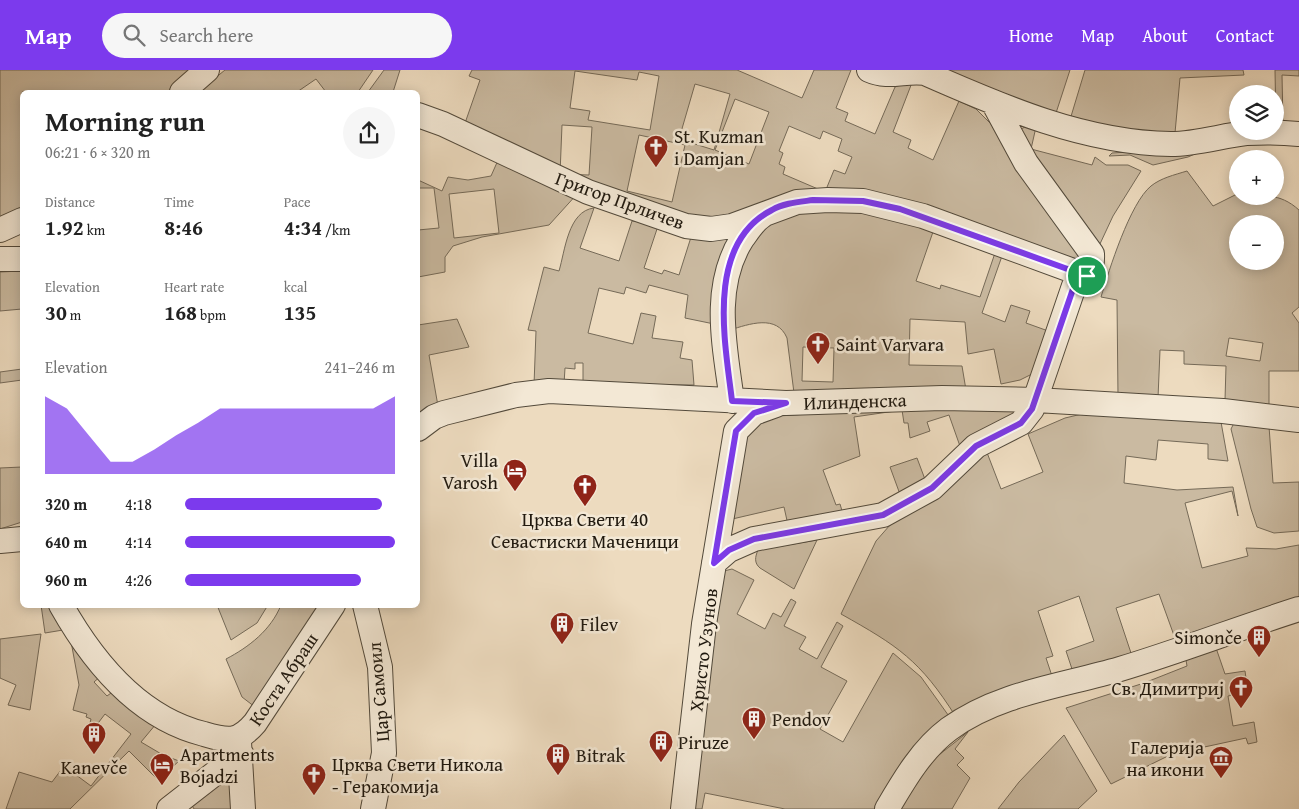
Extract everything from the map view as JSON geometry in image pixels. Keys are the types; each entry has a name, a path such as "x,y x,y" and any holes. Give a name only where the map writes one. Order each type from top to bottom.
{"street":[{"path":"184,90 207,70"},
{"path":"869,70 888,75 916,71 925,73 993,102 1060,125 1122,140 1181,143 1247,133 1299,134"},
{"path":"714,563 729,550 754,539 808,527 883,515 932,488 976,446 1021,423 1032,409 1073,288 1087,276 1092,268 1092,254 1026,163 993,102"},
{"name":"Григор Прличев","path":"420,116 443,124 588,192 686,226 711,229 732,226 772,210 813,200 846,200 879,204 924,216 1087,276"},
{"path":"732,401 723,309 725,281 733,257 746,234 759,218 772,210"},
{"path":"0,230 20,221"},
{"name":"Илинденска","path":"420,428 444,412 529,393 580,392 786,403 942,398 1036,400 1223,410 1299,420"},
{"name":"Христо Узунов","path":"683,809 704,624 736,431 754,413 786,403"},
{"path":"0,541 20,539"},
{"path":"63,608 96,656 126,691 151,712 195,732 223,738 240,746 243,809"},
{"name":"Коста Абраш","path":"169,809 240,746 331,608"},
{"name":"Цар Самоил","path":"366,608 380,667 384,753 373,809"},
{"path":"887,809 925,751 947,730 973,714 1025,694 1143,662 1299,608"}],"shaded area":[{"path":"0,70 198,70 174,90 20,90 20,215 0,223"},
{"path":"225,70 373,70 359,90 324,90 316,79 300,90 200,90"},
{"path":"384,70 400,70 394,90 369,90"},
{"path":"472,70 737,70 802,98 814,70 851,70 836,108 848,113 845,121 875,134 895,87 913,80 893,132 911,140 908,148 933,160 959,101 976,109 991,124 1036,193 1069,231 1082,252 1084,260 1079,263 980,225 911,203 841,192 806,193 792,196 723,221 709,223 686,221 611,194 564,174 589,175 592,127 562,125 560,172 464,126 480,80 469,76","holes":["575,71 637,80 639,72 659,76 650,130 588,120 590,111 570,108","695,84 730,94 714,150 679,139","735,99 769,112 749,164 715,150","789,126 820,139 823,131 842,139 838,151 852,157 845,174 834,170 825,192 783,174 785,167 779,164 783,153 779,151","639,135 685,145 672,202 627,191"]},
{"path":"942,70 1070,70 1056,113"},
{"path":"1085,70 1243,70 1244,75 1180,78 1175,133 1184,137 1069,123"},
{"path":"1275,70 1299,70 1299,76 1282,75 1282,85 1275,85"},
{"path":"1027,126 1036,127 1031,149 1092,165 1095,157 1106,165 1128,165 1141,171 1113,216 1099,246 1031,156 1021,129"},
{"path":"1211,147 1188,157 1153,165 1130,155 1109,156 1112,153"},
{"path":"499,158 578,193 549,225 482,237 453,246 445,257 445,272 420,277 420,230 439,228 434,188 420,188 420,181 442,191 448,177 468,180 491,176","holes":["494,189 499,233 454,238 449,194"]},
{"path":"1187,171 1213,206 1229,198 1229,205 1284,205 1284,200 1299,210 1299,307 1292,313 1299,323 1299,371 1269,371 1269,405 1225,400 1226,366 1184,364 1184,351 1160,350 1158,398 1118,396 1117,300 1101,297 1121,238 1135,207 1151,186 1168,177","holes":["1229,338 1263,343 1260,361 1226,356"]},
{"path":"840,207 934,229 916,281 940,289 941,285 980,297 995,253 1002,256 982,313 1005,322 1011,305 1030,311 1026,323 1051,332 1034,373 1020,380 1001,384 994,349 968,354 965,322 910,319 909,365 962,366 966,390 794,393 787,338 777,326 770,323 762,323 730,330 740,257 775,217","holes":["803,347 834,348 833,382 802,381"]},
{"path":"594,208 580,248 619,261 632,221 659,223 644,268 662,274 664,270 679,275 692,234 743,228 719,325 685,318 688,295 649,285 646,293 626,287 624,294 599,288 588,333 633,344 641,313 656,316 652,338 683,342 680,358 692,360 694,385 583,384 583,363 575,363 575,369 565,368 564,384 534,385 536,331 528,330 544,267 559,271 573,224 578,216"},
{"path":"20,271 20,309 0,311 0,272"},
{"path":"457,319 469,347 429,355 438,406 420,419 420,325"},
{"path":"20,369 20,380 0,383 0,372"},
{"path":"912,407 1020,411 961,449 949,415 927,422 930,431 910,438 908,423 904,423 902,410 854,417 860,456 823,470 836,505 840,504 843,514 788,525 784,507 728,520 741,440 764,417"},
{"path":"1082,414 1221,422 1228,461 1208,459 1208,444 1158,440 1156,460 1126,456 1124,483 1177,490 1233,487 1238,516 1232,491 1185,503 1202,568 1248,556 1246,548 1276,549 1299,545 1299,601 1176,641 1159,594 1116,608 1132,656 1073,672 1066,651 1094,641 1079,596 1038,611 1053,656 1046,658 1053,679 956,717 931,681 906,656 878,636 841,614 876,541 890,525 918,508 986,450 1001,489 1043,472 1028,434 1065,418"},
{"path":"1234,423 1269,426 1273,483 1299,482 1299,531 1274,533 1257,527 1231,429"},
{"path":"917,458 926,482 901,497 890,467"},
{"path":"20,467 20,523 0,529 0,468"},
{"path":"817,540 794,589 760,568 756,562 758,550"},
{"path":"732,569 754,580 737,614 765,629 773,613 781,617 791,599 796,602 784,626 806,637 799,649 817,659 837,622 843,626 821,667 847,681 820,729 843,742 893,653 921,677 951,719 880,809 785,809 705,793 702,809 689,809 704,692 724,571"},
{"path":"41,608 56,608 69,629 45,633"},
{"path":"218,608 266,608 257,623 231,640"},
{"path":"280,608 323,608 255,707 242,697 226,659 258,637"},
{"path":"41,634 30,710 8,705 16,685 0,678 0,639"},
{"path":"70,636 102,675 94,682 107,696 115,690 156,724 141,742 163,755 179,761 158,780 129,751 70,809 6,809 19,772 52,782 64,766 91,786 131,734 105,714 86,739 91,719 86,717 87,714 73,710 79,685"},
{"path":"1215,645 1225,674 1245,671 1248,692 1228,696 1233,726 1254,722 1257,742 1248,744 1246,738 1172,754 1111,784 1066,708 1144,683 1187,666 1185,654"},
{"path":"968,732 955,749 964,758 957,765 970,778 952,809 897,809 935,758"},
{"path":"1064,735 1097,791 1078,809 998,809 1019,782"},
{"path":"228,771 236,809 194,809 189,800"}],"place":[{"name":"St. Kuzman i Damjan","path":"656,168"},
{"name":"Saint Varvara","path":"818,365"},
{"name":"Villa Varosh","path":"515,492"},
{"name":"Црква Свети 40 Севастиски Маченици","path":"585,507"},
{"name":"Filev","path":"562,645"},
{"name":"Simonče","path":"1259,658"},
{"name":"Св. Димитриј","path":"1241,709"},
{"name":"Pendov","path":"754,740"},
{"name":"Kanevče","path":"94,755"},
{"name":"Piruze","path":"661,763"},
{"name":"Bitrak","path":"558,776"},
{"name":"Галерија на икони","path":"1221,779"},
{"name":"Apartments Bojadzi","path":"162,786"},
{"name":"Црква Свети Никола - Геракомија","path":"314,796"}],"route":[{"path":"813,200 863,201 924,216 1087,276 1074,286 1051,358 1032,409 1021,423 988,438 976,446 932,488 883,515 781,532 754,539 729,550 714,563 736,431 754,413 768,407 786,403 732,401 724,326 723,291 728,270 739,244 759,218 772,210 797,202 813,200"}]}
